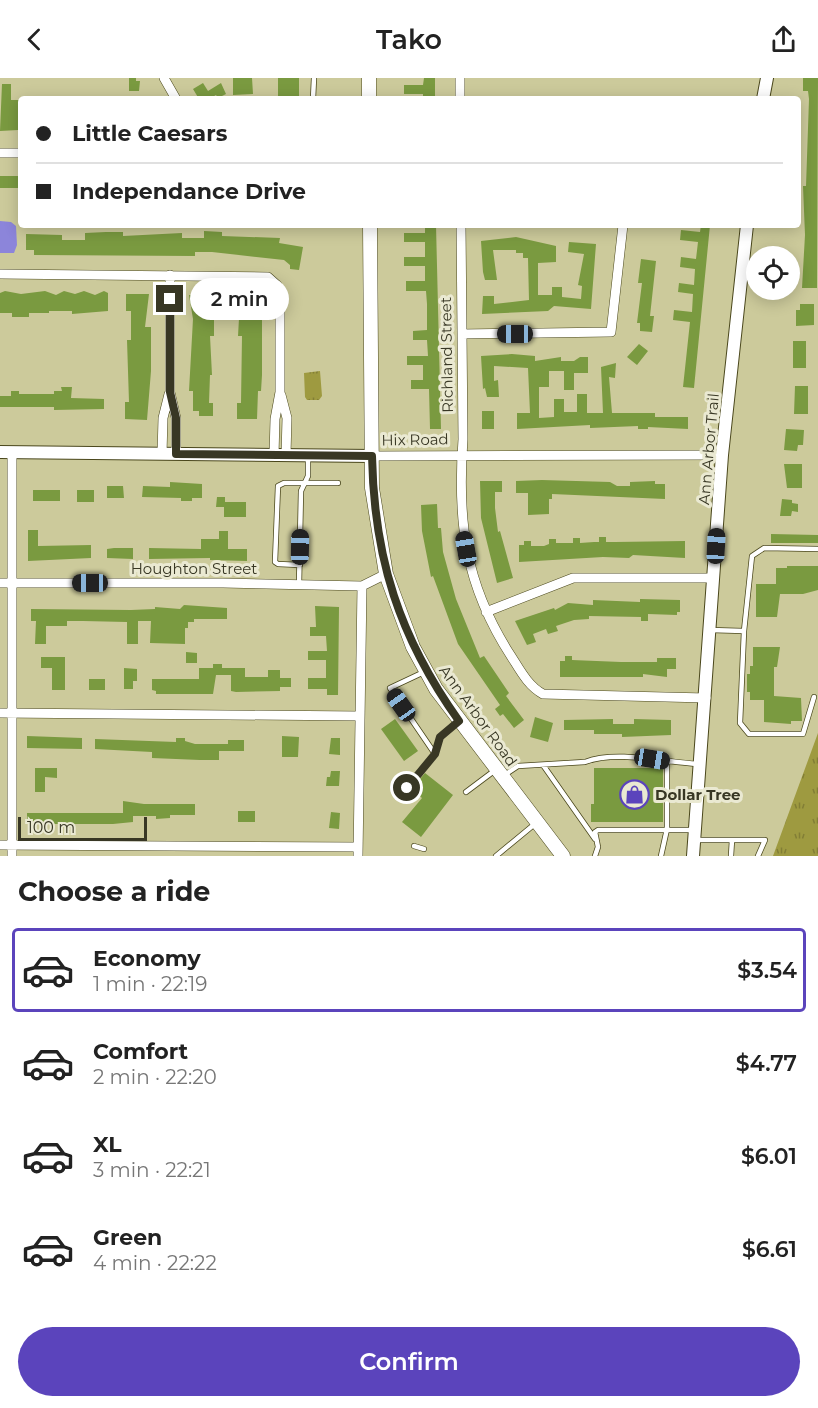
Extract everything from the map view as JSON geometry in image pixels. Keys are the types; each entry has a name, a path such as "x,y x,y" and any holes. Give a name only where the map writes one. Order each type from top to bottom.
{"main road":[{"path":"369,78 369,96"},
{"name":"Ann Arbor Road","path":"370,228 374,514 386,574 395,604 425,671 459,721 563,856"}],"street":[{"path":"164,78 174,96"},
{"path":"460,78 460,96"},
{"path":"764,96 767,78"},
{"path":"0,153 18,153"},
{"name":"Richland Street","path":"461,228 462,454 459,487 463,531 472,572 486,612 517,666 532,686 543,694 706,698"},
{"path":"462,334 611,332 623,228"},
{"name":"Ann Arbor Trail","path":"693,856 722,455 747,228"},
{"path":"0,274 262,275 273,282 280,298 280,392 274,419 280,454"},
{"path":"170,275 170,392 176,418 176,454"},
{"path":"162,454 163,418 170,392"},
{"path":"6,452 13,583 12,856"},
{"name":"Hix Road","path":"6,452 372,456 722,455"},
{"name":"Houghton Street","path":"0,583 362,586 386,574"},
{"path":"486,612 573,578 714,578"},
{"path":"0,845 358,852 362,586"},
{"path":"0,713 360,716"}],"lane":[{"path":"313,96 314,78"},
{"path":"299,585 301,491 308,476 308,455"},
{"path":"300,565 275,562 276,492 280,484 338,483"},
{"path":"814,697 803,734 749,734 740,723 744,631 752,556 764,548 818,549"},
{"path":"710,630 744,631"},
{"path":"425,671 390,688 435,754"},
{"path":"407,788 435,754 440,737 459,721"},
{"path":"466,792 499,773 518,766 585,762 595,758 700,764"},
{"path":"661,856 667,829 668,761"},
{"path":"543,765 595,839"},
{"path":"496,856 537,822"},
{"path":"598,855 595,839 595,832 598,830 667,829 732,840 765,840 758,856"},
{"path":"731,856 732,840"},
{"path":"414,846 424,849"}],"green space":[{"path":"320,371 322,396 319,400 307,400 304,373"},
{"path":"818,733 818,856 773,856"}],"shaded area":[{"path":"0,221 11,222 16,226 17,245 14,253 0,253"}],"building":[{"path":"129,78 136,78 136,81 140,81 139,91 129,91"},
{"path":"233,78 252,78 253,94 233,95"},
{"path":"278,78 299,78 299,96 278,96"},
{"path":"424,78 435,78 435,96 404,94 404,85 423,85"},
{"path":"803,78 818,78 817,288 802,288 805,235 803,186 806,186 809,99 808,91 803,91"},
{"path":"203,83 208,91 221,83 226,94 197,96 193,89"},
{"path":"2,84 11,84 11,100 18,100 18,130 0,131"},
{"path":"0,176 18,176 18,188 0,188"},
{"path":"425,228 436,228 441,429 430,429 429,389 411,389 411,380 423,380 423,365 407,365 407,356 428,356 427,340 413,340 413,331 427,330 427,304 426,291 406,291 406,281 425,281 425,266 404,266 404,257 425,257 425,242 404,242 404,233 425,233"},
{"path":"701,228 710,228 694,388 683,387 690,322 673,320 674,310 692,312 693,294 678,292 679,283 694,285 695,269 680,267 681,257 696,259 698,242 680,240 681,230 700,232"},
{"path":"204,231 222,232 222,236 280,238 279,243 303,247 299,270 290,269 290,265 284,260 212,252 195,252 195,256 34,255 34,250 26,250 26,234 62,235 62,240 85,240 85,233 106,232 123,232 123,236 182,233 182,238 204,238"},
{"path":"516,237 556,246 556,262 538,263 538,295 552,295 552,287 562,287 562,297 581,299 582,286 578,285 584,254 568,252 569,242 596,244 591,309 554,306 548,311 482,314 483,296 494,296 494,304 529,300 528,258 523,258 523,253 516,253 516,250 493,250 497,280 485,280 483,272 481,241"},
{"path":"641,259 656,261 650,316 654,316 652,332 640,331 640,323 637,323 642,283 638,283"},
{"path":"5,291 21,294 45,291 56,295 64,291 75,294 84,291 95,295 104,291 108,293 108,311 72,314 72,311 49,311 49,313 29,313 29,317 12,317 12,313 0,313 0,293"},
{"path":"126,294 149,294 145,327 151,327 151,371 147,420 125,419 125,402 129,402 127,340 131,340 131,311 126,311"},
{"path":"189,295 210,295 210,319 214,319 214,336 210,336 212,375 210,375 209,403 213,403 213,416 199,416 199,411 193,411 193,391 189,391 193,319"},
{"path":"240,301 262,301 262,375 261,391 258,391 257,419 237,419 237,403 241,403 242,336 238,336"},
{"path":"800,304 814,304 814,325 796,326 796,310 800,310"},
{"path":"793,341 806,341 806,368 793,368"},
{"path":"639,344 648,351 637,365 627,357"},
{"path":"512,354 535,356 535,361 561,357 561,361 574,361 580,357 588,357 588,373 574,373 574,390 564,390 564,371 549,371 549,387 539,387 539,418 554,417 554,399 564,399 564,412 577,412 577,394 587,394 587,413 603,413 601,367 616,363 615,378 609,377 612,413 655,413 655,417 688,417 688,429 648,427 648,429 638,429 638,426 590,428 590,425 517,429 517,413 530,413 528,368 494,366 494,381 498,380 499,397 487,397 485,388 483,389 481,356"},
{"path":"795,386 808,386 808,414 794,414"},
{"path":"61,387 72,387 71,398 104,399 104,409 54,410 54,407 0,407 0,396 11,396 11,391 19,391 19,394 54,394 54,391 62,391"},
{"path":"482,411 494,411 494,429 482,429"},
{"path":"786,429 804,430 803,445 798,445 797,451 784,450"},
{"path":"784,464 802,464 802,488 787,488"},
{"path":"480,481 502,481 502,492 495,492 495,508 498,532 500,531 513,578 497,583 481,518"},
{"path":"516,481 610,482 617,486 630,486 630,482 655,481 655,484 665,484 665,499 552,494 552,499 549,499 549,514 528,515 528,493 516,493"},
{"path":"170,482 202,484 202,498 181,501 181,498 142,497 143,486 170,487"},
{"path":"107,486 123,486 124,498 107,498"},
{"path":"33,490 60,490 60,501 33,501"},
{"path":"77,490 94,490 94,502 77,502"},
{"path":"217,497 225,497 225,502 246,502 246,517 224,517 224,507 216,507"},
{"path":"782,499 792,500 792,503 798,504 798,512 792,511 791,516 780,516"},
{"path":"437,504 438,528 441,528 443,552 456,599 480,658 484,656 509,693 506,696 524,720 514,728 503,714 500,716 495,709 500,705 458,644 433,576 431,577 422,531 421,505"},
{"path":"28,530 38,530 38,546 91,545 91,558 28,561"},
{"path":"219,531 228,531 228,549 247,549 247,561 210,560 210,558 149,559 149,548 201,549 201,539 219,539"},
{"path":"771,534 818,535 818,543 771,543"},
{"path":"599,537 606,537 606,542 685,541 685,558 633,555 629,558 603,557 519,562 519,545 524,545 524,541 531,541 531,546 544,546 549,544 549,539 556,539 556,543 573,543 573,538 580,538 580,543 599,542"},
{"path":"133,548 133,559 107,558 107,549"},
{"path":"787,566 818,566 818,590 803,594 780,594 777,617 756,617 756,584 776,584 776,568 787,568"},
{"path":"640,599 680,600 680,612 677,612 677,615 648,614 648,621 641,621 641,617 589,616 589,619 574,620 556,626 558,631 548,634 546,629 533,634 536,642 527,645 515,621 554,608 555,610 568,603 593,605 593,600 640,602"},
{"path":"184,605 227,608 227,619 194,619 194,622 188,622 188,628 185,628 185,644 150,643 151,621 138,621 138,644 127,644 127,622 67,621 67,626 46,626 46,644 35,644 36,621 31,621 31,609 131,610 155,609 155,607 180,609"},
{"path":"315,606 339,607 338,695 327,695 327,689 308,689 308,678 326,678 326,660 308,660 308,651 327,651 326,636 310,636 310,627 316,627"},
{"path":"753,647 780,647 777,667 774,667 774,696 801,698 802,721 791,721 791,724 764,722 764,700 750,700 750,692 747,692 747,674 750,674 750,666 753,666"},
{"path":"186,652 197,653 197,663 186,663"},
{"path":"565,656 572,656 572,660 621,662 657,662 657,658 676,658 676,669 667,669 667,677 643,674 643,677 560,677 560,661 565,661"},
{"path":"41,657 65,657 65,690 52,690 52,668 41,668"},
{"path":"213,664 222,664 222,668 245,668 245,677 268,677 268,670 280,670 280,678 291,678 291,687 280,687 280,691 236,692 231,691 231,675 216,675 213,694 156,694 156,691 152,690 152,679 199,679 199,668 213,668"},
{"path":"124,668 137,669 137,681 133,681 133,689 124,689"},
{"path":"89,679 105,679 105,690 89,690"},
{"path":"535,717 553,723 548,742 530,737"},
{"path":"395,719 418,751 404,761 381,729"},
{"path":"613,719 613,724 634,724 634,719 671,720 671,735 622,737 622,734 594,734 594,730 564,730 564,720"},
{"path":"27,736 82,738 82,749 27,748"},
{"path":"282,736 299,737 298,757 282,757"},
{"path":"176,738 185,738 185,741 195,744 228,744 228,740 244,740 244,751 219,751 219,760 200,760 152,758 152,752 95,749 95,739 176,742"},
{"path":"331,738 340,738 340,755 329,754"},
{"path":"35,768 57,768 57,778 45,777 45,792 35,792"},
{"path":"594,768 663,768 663,822 591,822 591,804 594,804"},
{"path":"331,771 340,771 339,786 326,786 327,777 330,777"},
{"path":"425,773 453,795 421,837 402,822 422,798 411,790"},
{"path":"123,801 144,804 195,804 195,815 170,815 170,818 156,819 156,816 133,816 133,822 113,824 27,824 27,813 123,813"},
{"path":"238,811 255,811 255,822 238,822"},
{"path":"331,812 340,813 339,829 329,828"}],"place":[{"name":"Dollar Tree","path":"634,795"}],"route":[{"path":"170,299 170,392 176,418 176,454 372,456 374,514 386,574 395,604 425,671 459,721 440,737 435,754 407,788"}]}
